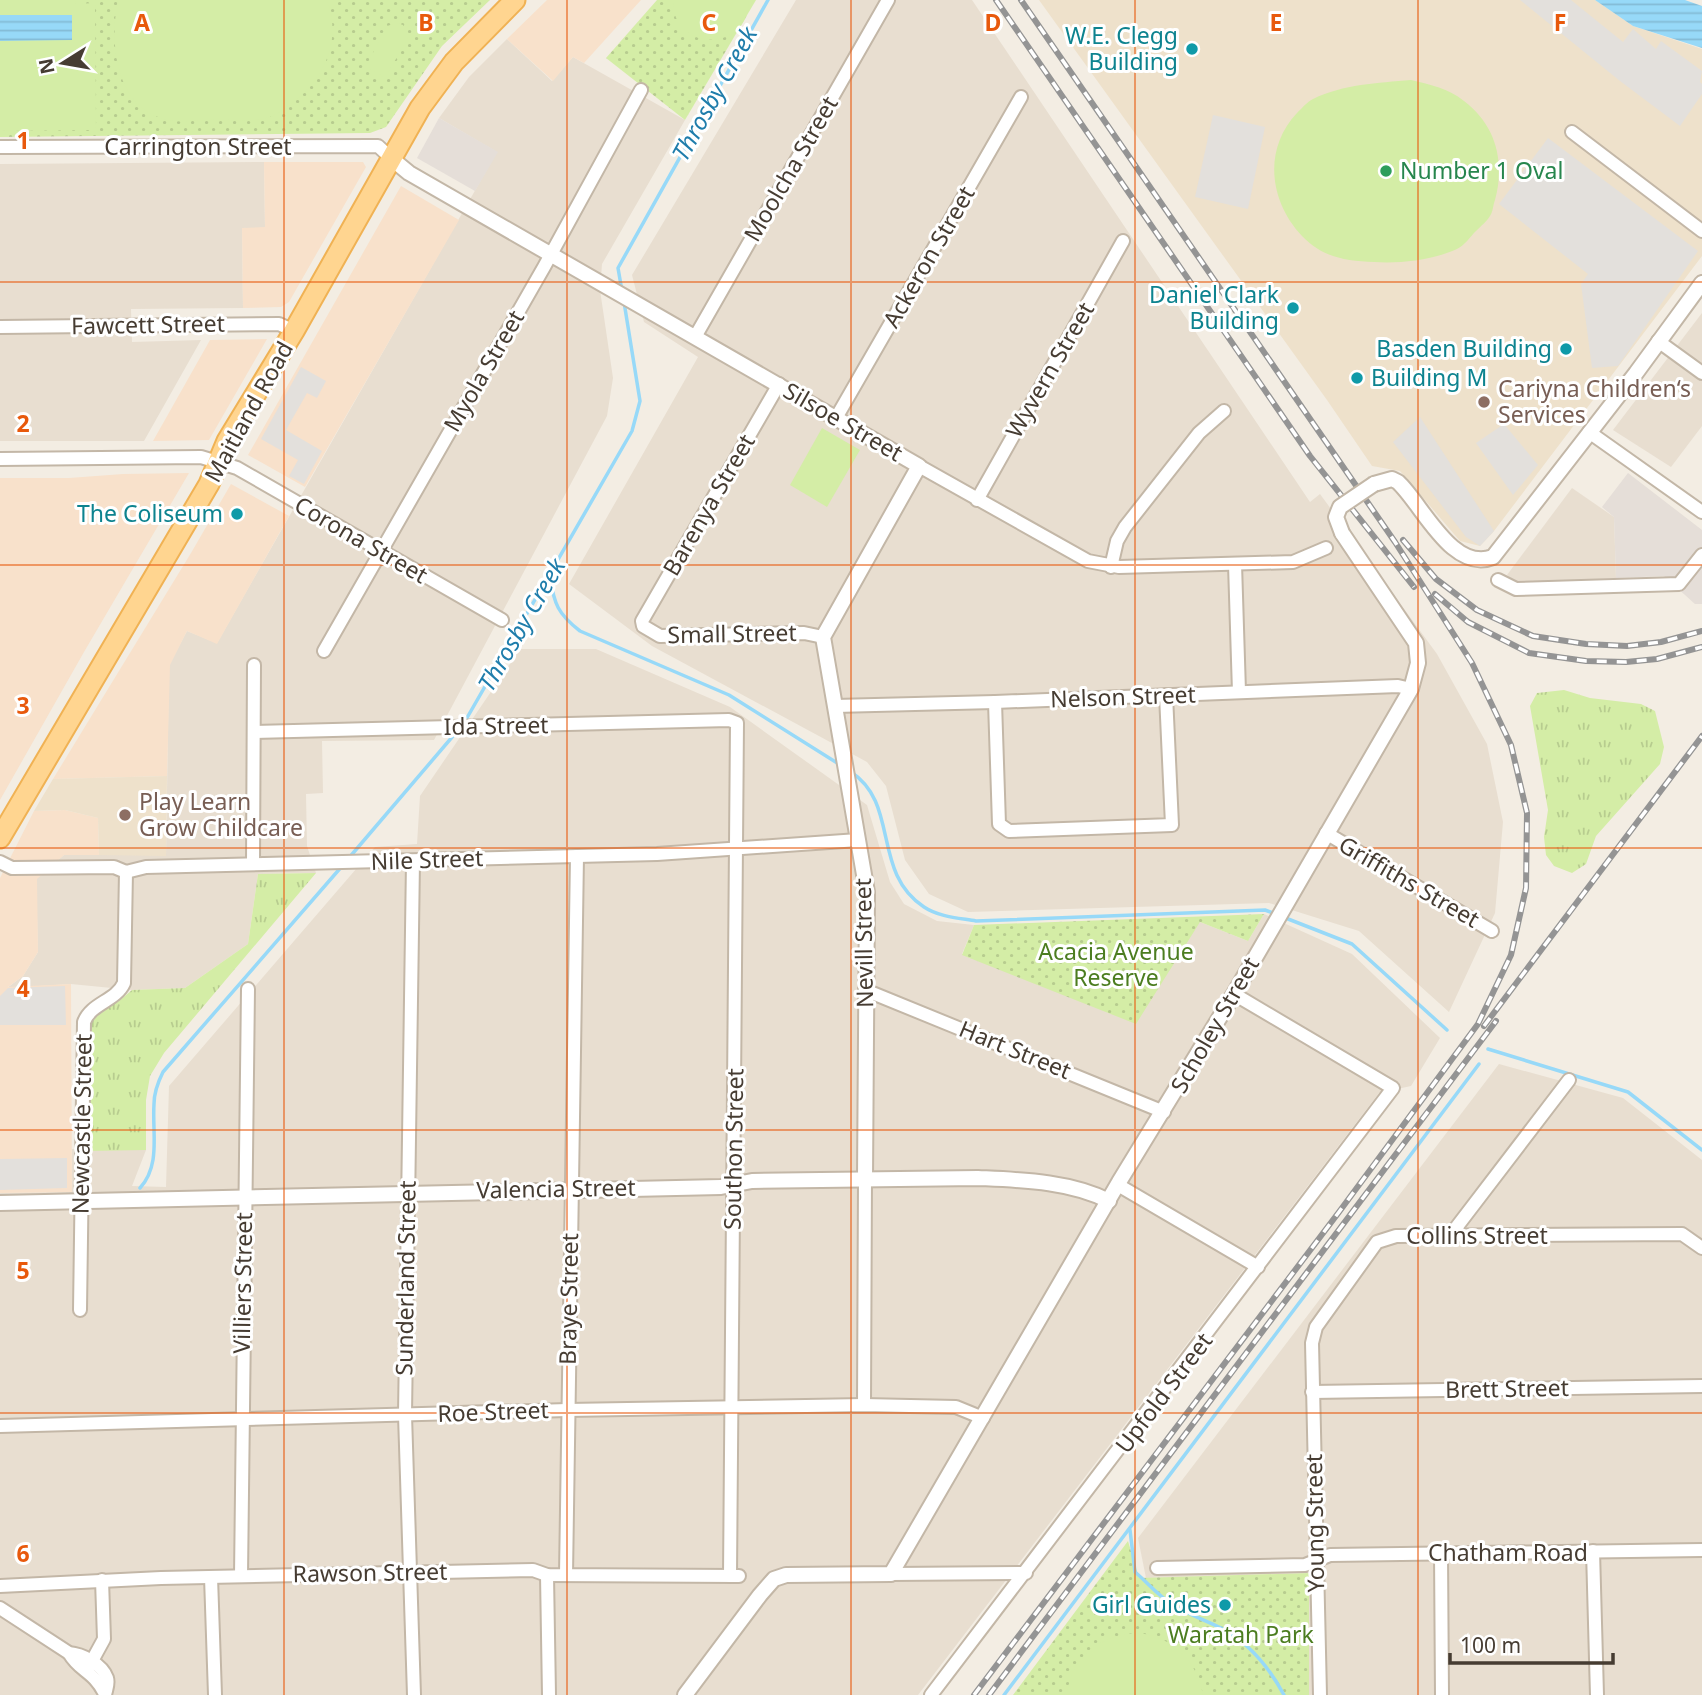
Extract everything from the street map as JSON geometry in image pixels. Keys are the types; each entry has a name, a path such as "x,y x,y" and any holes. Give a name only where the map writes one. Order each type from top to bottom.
{"main road":[{"name":"Maitland Road","path":"0,838 209,484 225,446 255,393 294,331 391,159 440,79 515,0"}],"street":[{"name":"Moolcha Street","path":"695,337 888,0"},
{"name":"Myola Street","path":"324,651 551,255 641,90"},
{"name":"Ackeron Street","path":"836,418 1021,97"},
{"path":"1572,132 1702,231"},
{"name":"Carrington Street","path":"0,147 378,146 391,159"},
{"name":"Silsoe Street","path":"391,159 405,170 551,255 1088,561 1111,567 1293,562 1326,548"},
{"name":"Wyvern Street","path":"977,500 1124,241"},
{"path":"1702,283 1589,432 1702,512"},
{"name":"Fawcett Street","path":"0,327 279,324 294,331"},
{"path":"1658,341 1702,373"},
{"name":"Barenya Street","path":"643,626 644,618 779,384"},
{"path":"1111,567 1117,541 1125,527 1199,433 1224,411"},
{"name":"Scholey Street","path":"891,1574 1411,689 1418,663 1414,640 1342,533 1336,517 1340,507 1374,484 1392,479 1404,487 1434,531 1462,553 1476,561 1485,561 1493,557 1504,544 1589,432"},
{"name":"Corona Street","path":"0,459 201,457 237,468 502,620"},
{"path":"823,637 919,466"},
{"path":"1498,580 1516,589 1679,584 1702,555"},
{"path":"1235,564 1239,692"},
{"name":"Small Street","path":"643,626 660,636 804,633 823,637"},
{"name":"Nevill Street","path":"823,637 867,892 864,1405"},
{"path":"253,864 254,665"},
{"name":"Nelson Street","path":"835,706 1398,686 1411,689"},
{"path":"995,702 999,824 1004,829 1009,831 1172,825 1166,695"},
{"name":"Ida Street","path":"254,732 729,720 737,723"},
{"name":"Southon Street","path":"735,1576 731,1407 737,723"},
{"name":"Griffiths Street","path":"1326,833 1492,931"},
{"name":"Nile Street","path":"0,862 12,868 114,867 126,872 146,867 577,856 737,850 858,841"},
{"name":"Braye Street","path":"566,1575 577,856"},
{"name":"Sunderland Street","path":"413,861 405,1415 414,1695"},
{"name":"Newcastle Street","path":"80,1310 83,1023 91,1009 117,992 124,983 126,872"},
{"name":"Villiers Street","path":"241,1576 248,989"},
{"name":"Hart Street","path":"865,990 1164,1112"},
{"name":"Upfold Street","path":"931,1695 1393,1088 1234,994"},
{"path":"1449,1237 1569,1080"},
{"name":"Valencia Street","path":"0,1203 721,1187 751,1181 865,1180 1014,1180 1092,1192 1109,1200"},
{"path":"1118,1185 1258,1267"},
{"name":"Collins Street","path":"1312,1392 1312,1343 1315,1327 1377,1242 1396,1236 1682,1234 1702,1248"},
{"name":"Brett Street","path":"1312,1392 1702,1386"},
{"name":"Young Street","path":"1312,1392 1320,1695"},
{"name":"Roe Street","path":"0,1426 568,1410 864,1405 956,1407 983,1418"},
{"name":"Chatham Road","path":"1157,1568 1305,1565 1330,1555 1702,1550"},
{"path":"1593,1551 1597,1695"},
{"path":"1441,1553 1442,1695"},
{"name":"Rawson Street","path":"0,1586 102,1580 533,1570 547,1575 735,1576"},
{"path":"685,1695 769,1583 786,1574 1026,1573"},
{"path":"547,1575 549,1695"},
{"path":"211,1577 215,1695"},
{"path":"90,1666 104,1639 102,1580"},
{"path":"0,1608 69,1653 75,1663 90,1666 106,1674 108,1683 105,1695"}],"shaded area":[{"path":"547,0 641,0 584,63 573,57 553,81 507,39"},
{"path":"796,0 972,0 1310,502 1320,494 1437,654 1487,744 1503,822 1495,913 1449,1012 1359,931 1269,903 968,912 929,894 905,860 886,786 867,762 652,646 569,584 698,357 644,322 632,275"},
{"path":"1039,0 1595,0 1633,26 1702,49 1702,256 1494,531 1480,546 1460,541 1400,471 1372,466"},
{"path":"1520,0 1571,0 1623,42 1633,29 1656,49 1661,41 1702,71 1702,94 1680,126"},
{"path":"507,39 552,81 573,57 685,120 602,264 600,290 613,378 607,416 434,740 322,741 323,793 306,794 307,846 316,873 258,874 248,944 185,988 132,990 71,984 7,988 23,976 38,952 36,879 64,855 166,855 169,665 187,631 217,643 497,152 439,118 469,77"},
{"path":"1213,115 1265,127 1248,209 1195,197"},
{"path":"439,118 498,152 475,191 417,158"},
{"path":"1548,138 1698,251 1618,366 1592,368 1581,284 1588,274 1499,204"},
{"path":"264,162 265,228 242,228 243,308 131,309 132,342 201,340 144,441 0,441 0,164"},
{"path":"264,162 363,162 366,167 289,302 281,307 243,308 242,228 265,227"},
{"path":"401,186 459,220 305,487 248,455"},
{"path":"1702,313 1702,426 1671,467 1613,430"},
{"path":"267,339 209,440 153,441 210,340"},
{"path":"301,367 326,381 317,398 307,393 286,430 322,451 304,484 289,476 298,460 261,439"},
{"path":"1420,417 1494,531 1480,546 1466,537 1393,442"},
{"path":"1504,424 1538,465 1513,495 1476,443"},
{"path":"189,473 84,652 0,800 0,478"},
{"path":"1628,473 1702,530 1702,604 1695,604 1664,576 1616,578 1614,517 1602,507"},
{"path":"231,484 289,516 217,644 187,631 170,665 167,776 53,779 191,553"},
{"path":"1572,488 1614,517 1616,578 1518,584 1507,575"},
{"path":"520,649 596,649 730,707 867,805 890,882 904,904 937,921 974,925 962,954 1200,922 1248,941 1264,914 1352,954 1440,1038 1411,1086 1379,1093 918,1695 0,1695 0,1193 72,1192 72,1149 146,1150 132,1186 166,1187 169,1086 375,847 417,844 420,796"},
{"name":"Play Learn Grow Childcare","path":"167,776 166,856 99,855 98,818 65,810 34,811 53,779"},
{"path":"65,810 98,818 99,855 64,855 37,879 38,952 23,976 8,987 71,984 72,1192 0,1193 0,878 34,811"},
{"path":"65,986 66,1025 0,1025 0,996 8,988"},
{"path":"1499,1064 1623,1098 1702,1160 1702,1695 1309,1695 1309,1573 1146,1578 1138,1538"},
{"path":"67,1158 67,1188 0,1190 0,1159"}],"green space":[{"path":"0,0 490,0 442,46 386,127 370,133 0,137"},
{"path":"0,0 75,0 76,4 95,3 96,130 0,131"},
{"path":"118,0 327,0 333,29 328,57 314,82 304,93 273,116 248,120 168,120 150,113 137,103 127,89 116,54 115,17"},
{"path":"657,0 756,0 685,120 606,58"},
{"path":"673,0 749,0 746,17 737,30 725,37 711,40 684,30 676,17"},
{"path":"397,23 403,25 408,38 385,78 366,66 387,26"},
{"name":"Number 1 Oval","path":"1411,80 1452,93 1464,101 1484,122 1496,146 1499,172 1491,214 1460,248 1427,258 1394,262 1363,261 1344,259 1318,249 1302,236 1291,222 1277,191 1275,159 1286,127 1307,103 1325,94 1361,85"},
{"path":"822,428 860,450 827,507 790,485"},
{"path":"1564,690 1590,698 1641,704 1655,711 1664,747 1660,764 1596,836 1586,864 1572,873 1554,866 1546,855 1544,837 1548,810 1530,706 1537,693"},
{"path":"316,873 164,1053 150,1076 146,1100 146,1150 88,1151 90,1028 95,1014 119,1001 132,990 185,988 248,944 258,874"},
{"name":"Acacia Avenue Reserve","path":"1264,914 1248,941 1200,922 1136,1024 962,955 974,925"},
{"name":"Waratah Park","path":"1128,1541 1139,1578 1309,1573 1309,1695 1013,1695"},
{"path":"1140,1633 1163,1640 1182,1653 1195,1672 1203,1695 1067,1695 1074,1669 1091,1650 1113,1637"}],"water":[{"path":"1595,0 1685,0 1702,6 1702,48 1633,26"},
{"path":"0,15 72,15 72,40 0,41"}],"waterway":[{"name":"Throsby Creek","path":"622,291 618,268 768,0"},
{"name":"Throsby Creek","path":"464,723 632,431 640,401 624,302"},
{"path":"550,577 558,608 580,631 729,695 842,766"},
{"name":"Throsby Creek","path":"348,859 459,729"},
{"path":"851,772 866,786 876,802 897,876 908,892 924,907 936,913 976,921 1265,910 1276,914"},
{"name":"Throsby Creek","path":"140,1188 147,1179 153,1159 154,1100 163,1072 343,865"},
{"path":"1283,917 1352,944 1447,1030"},
{"path":"1488,1049 1628,1092 1702,1150"},
{"path":"1004,1695 1479,1064"},
{"path":"1130,1530 1135,1572 1167,1601 1241,1641 1265,1665 1284,1695"}],"railway":[{"path":"996,0 1310,456 1414,587"},
{"path":"974,1695 1478,1024 1511,955 1526,888 1527,813 1511,745 1472,663 1395,542 1021,0"},
{"path":"1403,540 1436,579 1477,610 1533,636 1586,644 1627,646 1661,642 1702,631"},
{"path":"1435,594 1468,622 1529,653 1586,661 1626,662 1657,659 1702,647"},
{"path":"1484,1026 1702,736"},
{"path":"989,1695 1496,1021"}],"place":[{"name":"W.E. Clegg Building","path":"1192,49"},
{"name":"Number 1 Oval","path":"1386,171"},
{"name":"Daniel Clark Building","path":"1293,308"},
{"name":"Basden Building","path":"1566,349"},
{"name":"Building M","path":"1357,378"},
{"name":"Cariyna Children‘s Services","path":"1484,402"},
{"name":"The Coliseum","path":"237,514"},
{"name":"Play Learn Grow Childcare","path":"125,815"},
{"name":"Girl Guides","path":"1225,1605"}]}
